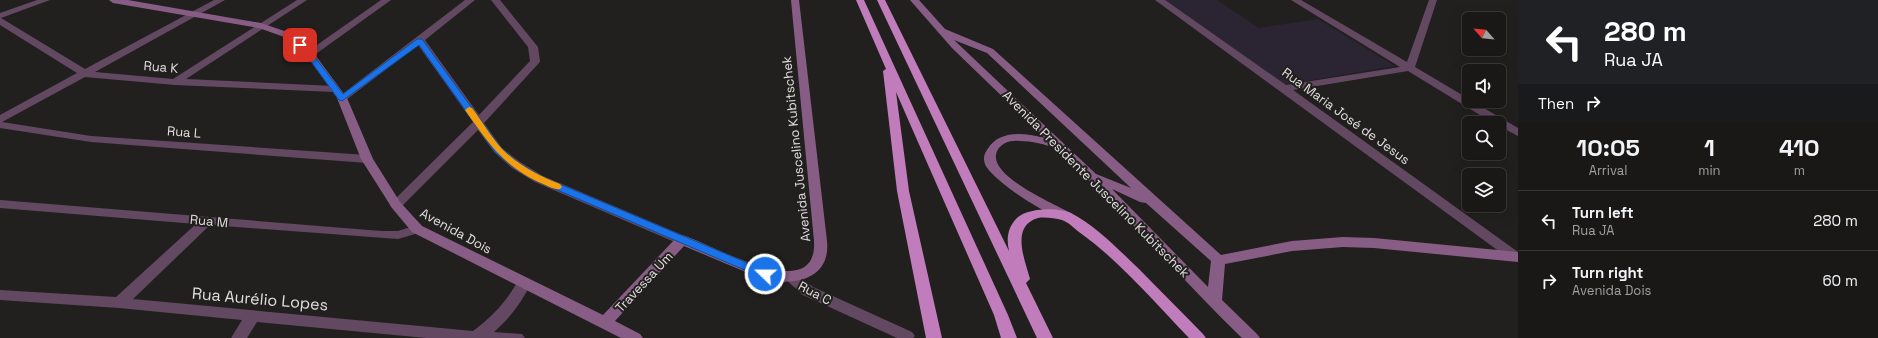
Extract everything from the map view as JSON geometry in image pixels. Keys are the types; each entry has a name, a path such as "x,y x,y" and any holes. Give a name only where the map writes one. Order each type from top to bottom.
{"highway":[{"path":"860,0 1001,315 1009,338"},
{"path":"881,0 1045,338"},
{"path":"886,58 903,191 934,338"},
{"path":"1031,309 1016,255 1014,242 1015,232 1021,222 1027,217 1042,213 1066,216 1103,242 1198,338"}],"street":[{"path":"0,16 46,0"},
{"name":"Avenida Dois","path":"113,0 135,2 261,26 290,36 310,54 342,98 367,159 396,205 417,229 635,338"},
{"path":"0,119 221,0"},
{"path":"175,82 303,0"},
{"path":"310,54 387,0"},
{"path":"342,98 471,0"},
{"path":"396,205 478,123 535,61 533,47 495,0"},
{"name":"Avenida Juscelino Kubitschek","path":"790,277 804,273 816,264 821,254 795,0"},
{"name":"Avenida Presidente Juscelino Kubitschek","path":"914,0 938,30 1091,175 1214,303 1252,338"},
{"name":"Rua Maria José de Jesus","path":"1159,0 1284,88 1517,257"},
{"path":"1294,0 1518,134"},
{"path":"1410,68 1434,0"},
{"name":"Rua K","path":"0,21 85,74 175,82 334,89"},
{"name":"Avenida Presidente Juscelino Kubitschek","path":"938,30 990,51 1218,260"},
{"name":"Rua C","path":"420,40 498,150 516,165 539,179 765,274 777,277 790,277 808,291 907,336"},
{"path":"1284,88 1410,68"},
{"name":"Rua L","path":"0,126 91,139 367,159"},
{"path":"1061,147 1041,140 1026,137 1013,137 1001,141 992,148 989,158 991,166 999,175 1015,187 1066,216"},
{"path":"1091,175 1153,202"},
{"name":"Rua M","path":"0,204 381,235 398,235 417,229"},
{"path":"119,303 208,220"},
{"name":"Travessa Um","path":"605,323 682,240"},
{"path":"1214,303 1218,260 1292,246 1344,242 1517,257"},
{"path":"476,337 508,311 518,296 524,283"},
{"name":"Rua Aurélio Lopes","path":"0,295 119,303 252,317 476,337 518,338"},
{"path":"239,338 252,317"}],"shaded area":[{"path":"1164,0 1217,0 1259,28 1318,19 1395,66 1283,85"}],"slow traffic":[{"path":"469,110 498,150 516,165 539,179 557,187"}],"route":[{"path":"300,45 310,54 321,72 342,98 420,40 498,150 516,165 539,179 765,274"}]}
